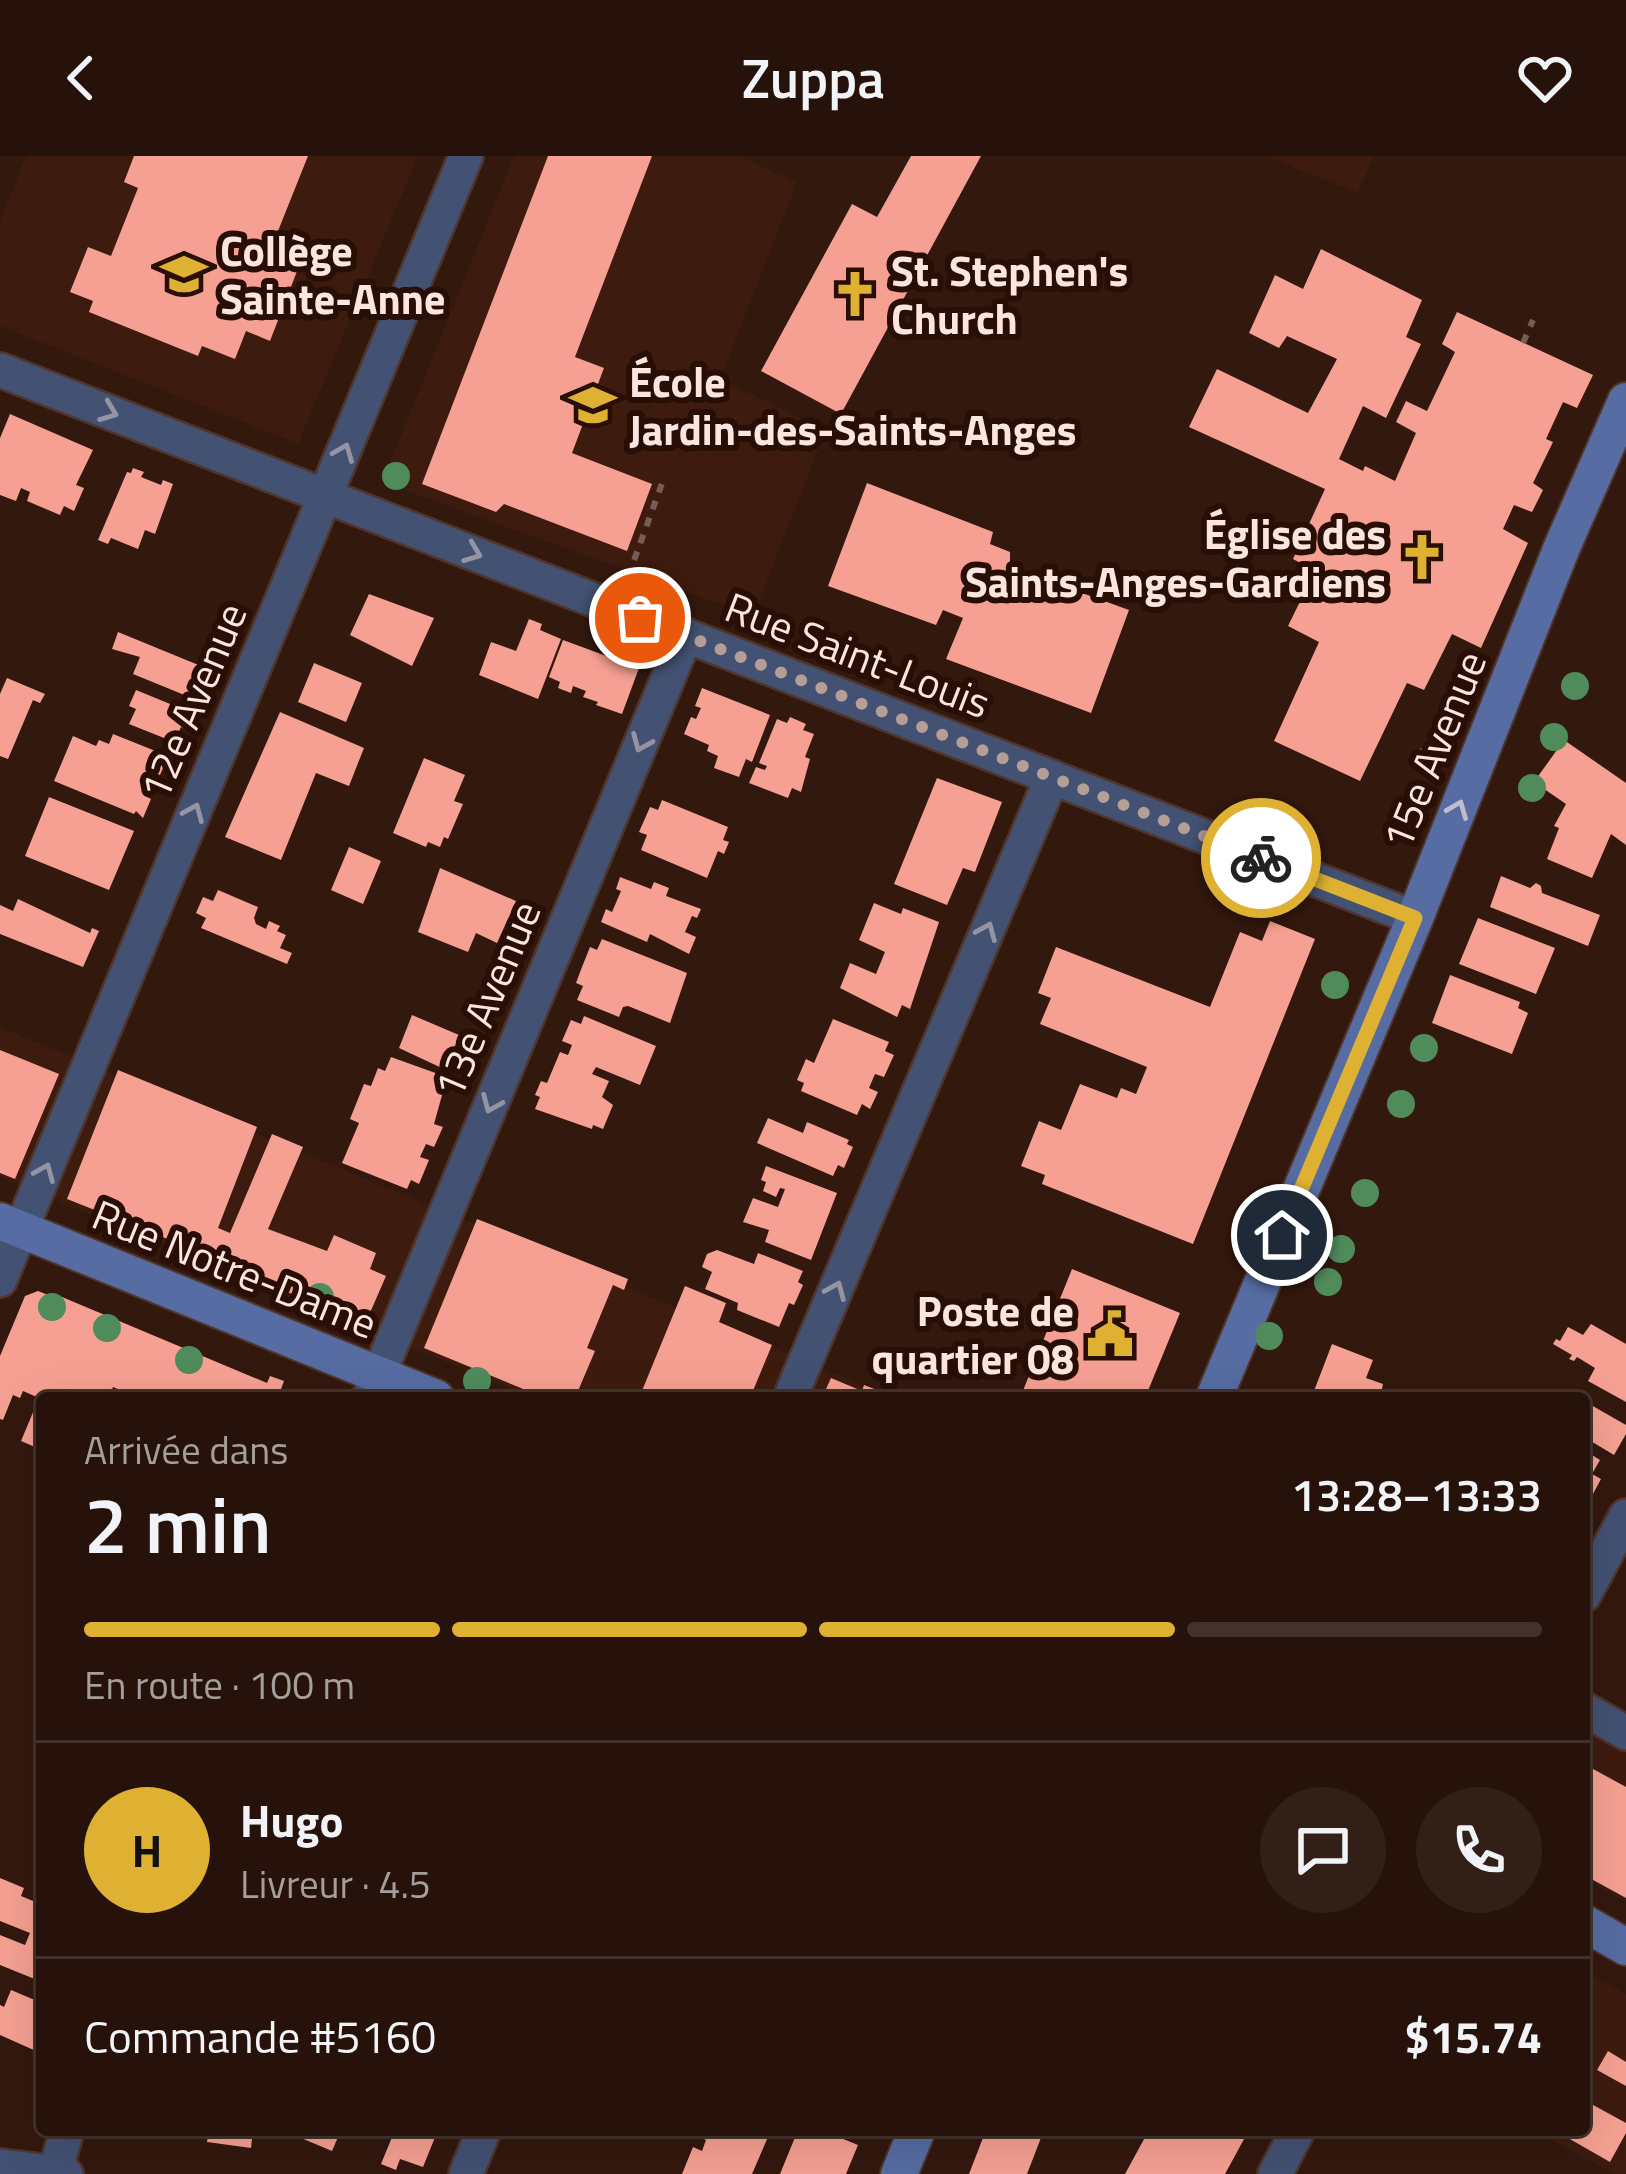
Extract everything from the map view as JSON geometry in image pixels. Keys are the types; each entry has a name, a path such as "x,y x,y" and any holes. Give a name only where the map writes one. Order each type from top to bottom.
{"street":[{"name":"12e Avenue","path":"0,1280 10,1226 326,496 466,156"},
{"name":"Rue Saint-Louis","path":"0,370 1415,918"},
{"name":"15e Avenue","path":"1217,1392 1626,401"},
{"name":"13e Avenue","path":"374,1386 686,635"},
{"path":"793,1392 1052,777"},
{"name":"Rue Notre-Dame","path":"10,1226 374,1386 405,1392"},
{"path":"1590,1584 1626,1516"},
{"path":"1590,1712 1626,1733"},
{"path":"1590,1926 1626,1946"},
{"path":"55,2173 65,2136"},
{"path":"466,2174 482,2136"},
{"path":"899,2174 915,2136"},
{"path":"1275,2174 1295,2136"},
{"path":"0,2166 66,2174"}],"path":[{"path":"1523,343 1533,320"},
{"path":"616,608 664,478"}],"shaded area":[{"name":"Collège Sainte-Anne","path":"26,156 418,156 298,444 0,326 0,222"},
{"name":"École Jardin-des-Saints-Anges","path":"514,156 740,156 797,183 720,379 826,430 753,616 382,482"},
{"path":"1265,156 1375,156 1357,193"},
{"path":"0,1027 880,1392 518,1392 0,1177"},
{"path":"1590,1720 1626,1746 1626,1902 1590,1881"},
{"path":"1590,1973 1626,1994 1626,2174 1615,2174 1542,2136 1590,2136"}],"building":[{"path":"134,156 308,156 276,236 306,248 270,341 246,331 235,359 202,346 198,356 89,312 93,301 70,292 88,247 111,256 138,188 124,182"},
{"path":"548,156 652,156 575,357 604,368 572,453 652,484 627,551 504,504 496,512 422,484"},
{"name":"St. Stephen's Church","path":"911,156 981,156 841,414 761,371 852,204 877,217"},
{"name":"Église des Saints-Anges-Gardiens","path":"1321,249 1422,300 1406,337 1421,344 1386,418 1363,406 1339,459 1363,471 1365,466 1395,481 1416,433 1396,422 1406,401 1427,411 1455,352 1442,344 1457,312 1593,375 1577,408 1563,402 1546,439 1553,442 1533,483 1543,490 1532,512 1514,505 1503,529 1528,543 1481,648 1452,634 1424,690 1407,683 1360,781 1274,741 1319,642 1288,626 1315,571 1293,559 1325,489 1189,427 1217,369 1308,413 1337,359 1287,336 1279,348 1249,333 1275,275 1303,289"},
{"path":"10,414 93,450 76,485 84,488 74,511 64,506 60,515 27,501 30,492 21,488 16,501 0,495 0,438"},
{"path":"133,468 161,485 163,480 173,484 155,534 145,530 138,549 111,538 108,544 98,540 127,472"},
{"path":"867,483 993,532 990,544 1010,552 1010,567 1129,610 1091,713 946,659 963,618 943,610 936,625 828,586"},
{"path":"369,594 434,618 412,666 350,635"},
{"path":"529,619 561,639 538,699 479,675 491,642 516,651"},
{"path":"118,632 213,671 204,703 133,674 140,657 112,649"},
{"path":"563,640 639,668 622,714 583,697 586,691 558,688 560,682 549,677"},
{"path":"314,663 362,683 346,722 298,702"},
{"path":"7,678 45,694 40,703 33,700 8,759 0,756 0,694"},
{"path":"702,688 770,715 752,762 746,759 739,777 714,768 718,756 707,751 709,745 684,734 701,708 695,706"},
{"path":"136,690 197,715 190,731 181,727 174,742 129,724 136,709 129,706"},
{"path":"280,712 364,748 349,786 316,773 281,860 225,837"},
{"path":"790,717 814,734 805,757 810,759 801,792 792,788 788,798 749,783 756,767 765,770 767,766 759,763 777,719 787,723"},
{"path":"113,734 168,756 160,775 154,772 143,818 136,811 54,781 73,736 96,746 99,740 109,744"},
{"path":"1564,740 1626,783 1626,845 1611,834 1592,878 1547,859 1559,828 1554,826 1566,804 1534,782"},
{"path":"424,758 465,775 454,801 463,804 440,847 428,842 426,847 393,833"},
{"path":"937,778 1002,802 975,872 963,868 947,905 894,884"},
{"path":"49,797 134,831 109,890 25,856"},
{"path":"662,800 728,827 723,840 729,842 724,854 718,851 707,878 641,850 647,835 639,832 650,807 658,810"},
{"path":"349,847 381,861 363,904 331,890"},
{"path":"440,868 516,901 497,943 476,933 468,952 418,932"},
{"path":"1501,876 1530,888 1536,883 1542,893 1600,915 1588,946 1490,907"},
{"path":"620,877 651,889 654,882 669,888 666,896 701,909 685,932 696,937 689,954 650,934 647,942 601,922 606,909 612,912 621,891 616,889"},
{"path":"218,890 258,907 256,924 266,929 269,921 280,926 277,931 286,935 280,948 292,953 287,964 201,928 206,918 196,913 203,897 213,901"},
{"path":"18,899 90,933 92,928 99,931 83,967 0,934 0,905 13,911"},
{"path":"874,903 939,922 910,1009 902,1005 897,1017 840,988 850,963 876,974 885,952 859,940"},
{"path":"1478,918 1555,948 1536,994 1459,964"},
{"path":"1270,921 1315,939 1193,1244 1042,1184 1045,1175 1021,1166 1039,1121 1061,1130 1080,1084 1117,1098 1121,1088 1136,1094 1147,1067 1040,1024 1051,998 1038,993 1056,947 1210,1007 1240,932 1262,941"},
{"path":"602,939 687,973 670,1023 628,1006 619,1017 577,1000 583,986 576,983 590,947 597,950"},
{"path":"1450,975 1520,1002 1518,1008 1528,1013 1512,1054 1432,1023"},
{"path":"412,1015 459,1035 446,1070 399,1048"},
{"path":"584,1016 656,1046 640,1085 596,1067 592,1074 609,1081 602,1097 613,1105 603,1129 535,1109 541,1081 547,1083 560,1052 568,1055 572,1045 562,1041 571,1020 581,1024"},
{"path":"833,1019 889,1042 885,1051 894,1055 884,1077 875,1074 869,1088 878,1092 870,1109 862,1104 857,1115 801,1091 804,1083 797,1080 806,1059 814,1063"},
{"path":"0,1050 59,1074 15,1179 0,1173"},
{"path":"391,1057 441,1075 437,1085 444,1088 434,1124 443,1127 434,1147 426,1144 420,1157 429,1160 419,1184 411,1180 407,1189 342,1163 359,1123 350,1119 364,1084 371,1086 378,1068 385,1071"},
{"path":"118,1070 257,1127 218,1228 230,1233 272,1134 303,1147 268,1229 327,1251 334,1235 376,1253 370,1269 386,1276 366,1322 205,1261 208,1255 67,1199"},
{"path":"768,1118 803,1133 807,1122 849,1140 847,1144 853,1147 844,1168 838,1165 833,1176 757,1143"},
{"path":"766,1166 837,1193 811,1260 765,1242 769,1230 743,1222 753,1198 778,1207 785,1189 780,1188 776,1197 763,1191"},
{"path":"477,1219 628,1279 624,1290 613,1285 587,1348 595,1351 578,1392 530,1392 424,1348"},
{"path":"717,1250 754,1264 758,1253 803,1271 798,1282 803,1285 779,1327 737,1310 738,1303 705,1289 712,1272 702,1267 707,1254"},
{"path":"1072,1269 1180,1313 1147,1392 1022,1392"},
{"path":"685,1286 726,1303 719,1322 772,1345 752,1392 641,1392"},
{"path":"38,1291 62,1297 267,1383 270,1376 284,1381 281,1389 288,1392 125,1392 113,1387 111,1392 36,1392 36,1397 23,1391 20,1398 13,1395 0,1419 0,1356 25,1296"},
{"path":"1591,1324 1626,1344 1626,1402 1588,1381 1595,1368 1577,1357 1569,1359 1572,1355 1553,1344 1568,1327 1583,1335"},
{"path":"1332,1344 1373,1360 1366,1378 1383,1384 1381,1392 1314,1391"},
{"path":"831,1378 862,1391 864,1385 882,1392 825,1392"},
{"path":"1590,1404 1626,1425 1614,1455 1590,1441"},
{"path":"36,1405 36,1447 21,1441"},
{"path":"1590,1454 1600,1460 1592,1474 1601,1479 1593,1494"},
{"path":"1590,1767 1626,1787 1626,1898 1590,1878"},
{"path":"0,1878 24,1888 21,1896 36,1902 36,1980 0,1965 0,1935 25,1945 30,1933 0,1921"},
{"path":"11,1990 36,2000 36,2051 0,2035 0,2005 4,2007"},
{"path":"1608,2051 1626,2062 1626,2086 1597,2070"},
{"path":"1590,2103 1626,2123 1626,2133 1610,2162 1564,2136 1590,2136"},
{"path":"208,2136 252,2136 251,2148 207,2142"},
{"path":"296,2136 338,2136 332,2151"},
{"path":"393,2136 436,2136 423,2167 400,2159 396,2170 381,2164"},
{"path":"768,2136 752,2174 682,2174 693,2147 702,2151 706,2140 698,2137"},
{"path":"796,2136 836,2136 858,2145 846,2174 780,2174"},
{"path":"984,2136 1042,2136 1027,2174 969,2174"},
{"path":"1146,2136 1246,2136 1225,2174 1125,2174"}],"way so far":[{"path":"640,618 1261,858"}],"place":[{"name":"Collège Sainte-Anne","path":"184,274"},
{"name":"St. Stephen's Church","path":"855,294"},
{"name":"École Jardin-des-Saints-Anges","path":"593,405"},
{"name":"Église des Saints-Anges-Gardiens","path":"1422,557"},
{"name":"Poste de quartier 08","path":"1110,1334"}],"route":[{"path":"1261,858 1415,918 1282,1235"}]}
